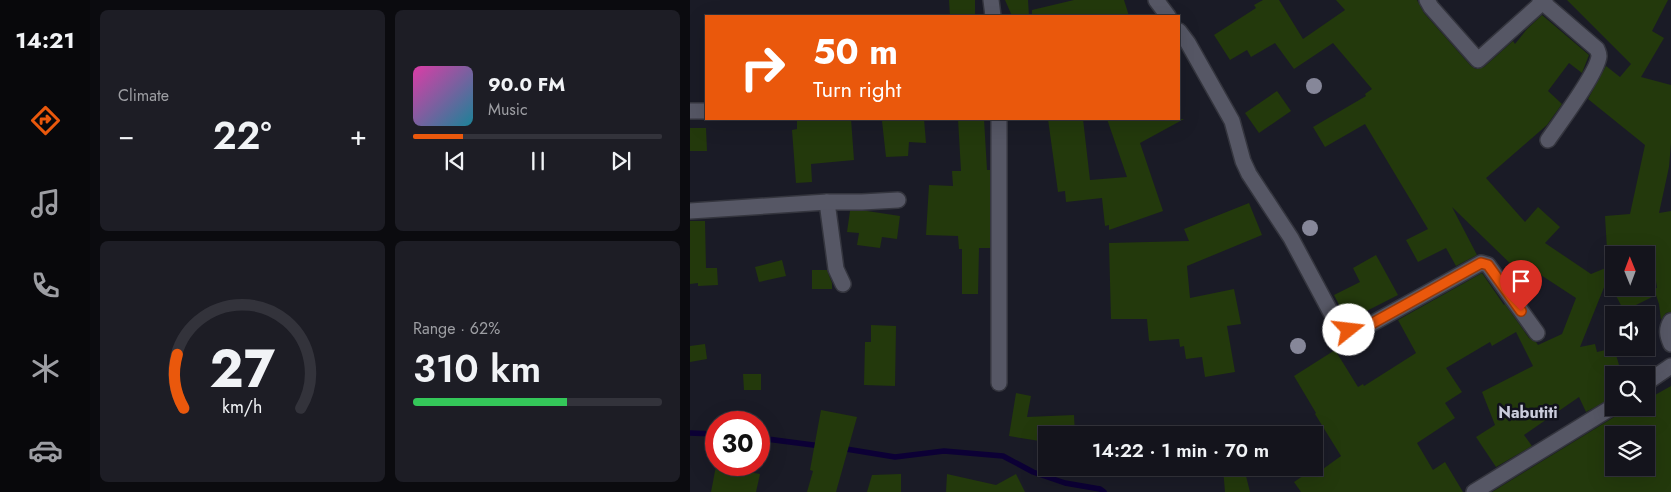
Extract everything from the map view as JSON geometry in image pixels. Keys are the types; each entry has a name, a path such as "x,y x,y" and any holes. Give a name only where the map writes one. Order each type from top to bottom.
{"street":[{"path":"991,0 993,15"},
{"path":"1156,0 1167,15"},
{"path":"1427,0 1478,60 1543,1 1597,49 1598,58 1590,76 1548,140"},
{"path":"1180,32 1188,43 1232,122 1243,161 1249,174 1291,238 1337,324 1349,330 1362,329 1481,263 1488,265 1537,332"},
{"path":"690,111 705,111"},
{"path":"999,120 1000,383"},
{"path":"690,211 827,202 898,200"},
{"path":"827,202 836,269 843,284"},
{"path":"1671,321 1667,334 1671,344"},
{"path":"1655,377 1671,366"},
{"path":"1474,492 1605,412"}],"building":[{"path":"949,0 975,0 975,15 950,15"},
{"path":"1005,0 1028,0 1029,15 1012,15"},
{"path":"1074,0 1124,0 1129,15 1032,15 1032,10"},
{"path":"1263,0 1279,0 1303,39 1345,10 1336,0 1417,0 1424,13 1471,66 1476,69 1484,67 1513,41 1515,44 1542,15 1589,55 1582,73 1569,63 1548,91 1562,104 1547,125 1486,178 1525,222 1538,207 1560,227 1545,243 1591,274 1605,268 1605,285 1580,347 1595,344 1597,352 1605,350 1605,356 1616,356 1619,366 1605,366 1605,402 1586,412 1579,397 1524,435 1532,446 1496,467 1476,437 1495,425 1482,392 1533,366 1516,332 1492,346 1490,342 1446,368 1462,392 1445,403 1455,418 1417,443 1433,470 1445,462 1463,492 1301,492 1294,482 1303,476 1323,476 1323,469 1341,456 1294,376 1335,350 1358,387 1363,384 1364,386 1416,353 1398,320 1482,273 1529,338 1538,345 1562,334 1576,298 1524,264 1517,270 1452,207 1477,255 1456,266 1446,248 1418,262 1406,240 1428,229 1365,124 1325,147 1313,127 1366,96 1365,94 1372,89 1333,43 1294,69 1275,43 1251,57 1247,50 1230,60 1214,35 1256,8 1254,5"},
{"path":"1567,0 1668,0 1652,31 1664,38 1641,77 1671,85 1669,167 1659,213 1671,211 1671,312 1666,313 1661,320 1659,304 1655,296 1655,288 1657,288 1655,246 1607,246 1605,216 1630,214 1645,145 1588,99 1606,66 1620,77 1631,64"},
{"path":"1277,91 1291,111 1259,133 1245,113"},
{"path":"1184,119 1140,143 1163,211 1109,230 1109,225 1105,226 1102,198 1066,202 1065,191 1058,192 1048,120 1083,120 1090,180 1127,177 1107,120"},
{"path":"797,120 851,120 854,160 811,164 812,182 796,183 792,130 797,129"},
{"path":"924,120 926,143 909,142 908,156 886,157 882,121"},
{"path":"958,120 984,120 987,170 990,170 990,248 979,248 978,294 962,294 962,249 959,249 958,236 926,235 929,185 953,186 952,171 961,171"},
{"path":"690,128 706,128 707,151 690,151"},
{"path":"1249,203 1262,235 1187,266 1190,298 1234,289 1241,324 1227,326 1235,372 1205,377 1202,357 1186,359 1184,346 1180,347 1179,339 1149,341 1147,319 1111,319 1109,243 1189,241 1184,229"},
{"path":"850,211 867,211 900,216 897,239 882,237 880,248 857,245 859,233 847,232"},
{"path":"690,221 705,221 706,268 717,268 718,285 698,286 698,283 690,284"},
{"path":"1376,255 1398,295 1349,320 1346,318 1334,295 1360,282 1353,268"},
{"path":"782,260 786,276 759,282 755,267"},
{"path":"812,270 827,270 832,283 832,289 812,289"},
{"path":"1616,296 1654,296 1634,306 1621,306"},
{"path":"871,325 896,326 895,386 864,385 865,342 871,342"},
{"path":"705,344 707,359 690,362 690,346"},
{"path":"743,374 761,374 761,390 744,390"},
{"path":"1671,386 1671,492 1492,492 1616,416 1655,416 1655,395"},
{"path":"1016,393 1031,396 1027,417 1074,415 1075,426 1038,426 1038,441 1009,436"},
{"path":"821,410 857,417 836,492 807,492 813,471 810,470"},
{"path":"901,474 901,492 867,492 872,475"},
{"path":"947,474 996,485 1016,474 1025,492 946,492"},
{"path":"714,476 760,476 756,492 711,492"},
{"path":"1224,476 1246,476 1250,492 1225,492"}],"waterway":[{"path":"690,433 705,434"},
{"path":"770,439 821,446"},
{"path":"840,448 895,457 944,451 1003,456 1033,472 1065,483 1100,489 1104,492"}],"district":[{"name":"Nabutiti","path":"1528,412"}],"route":[{"path":"1349,330 1362,329 1481,263 1488,265 1521,311"}]}
